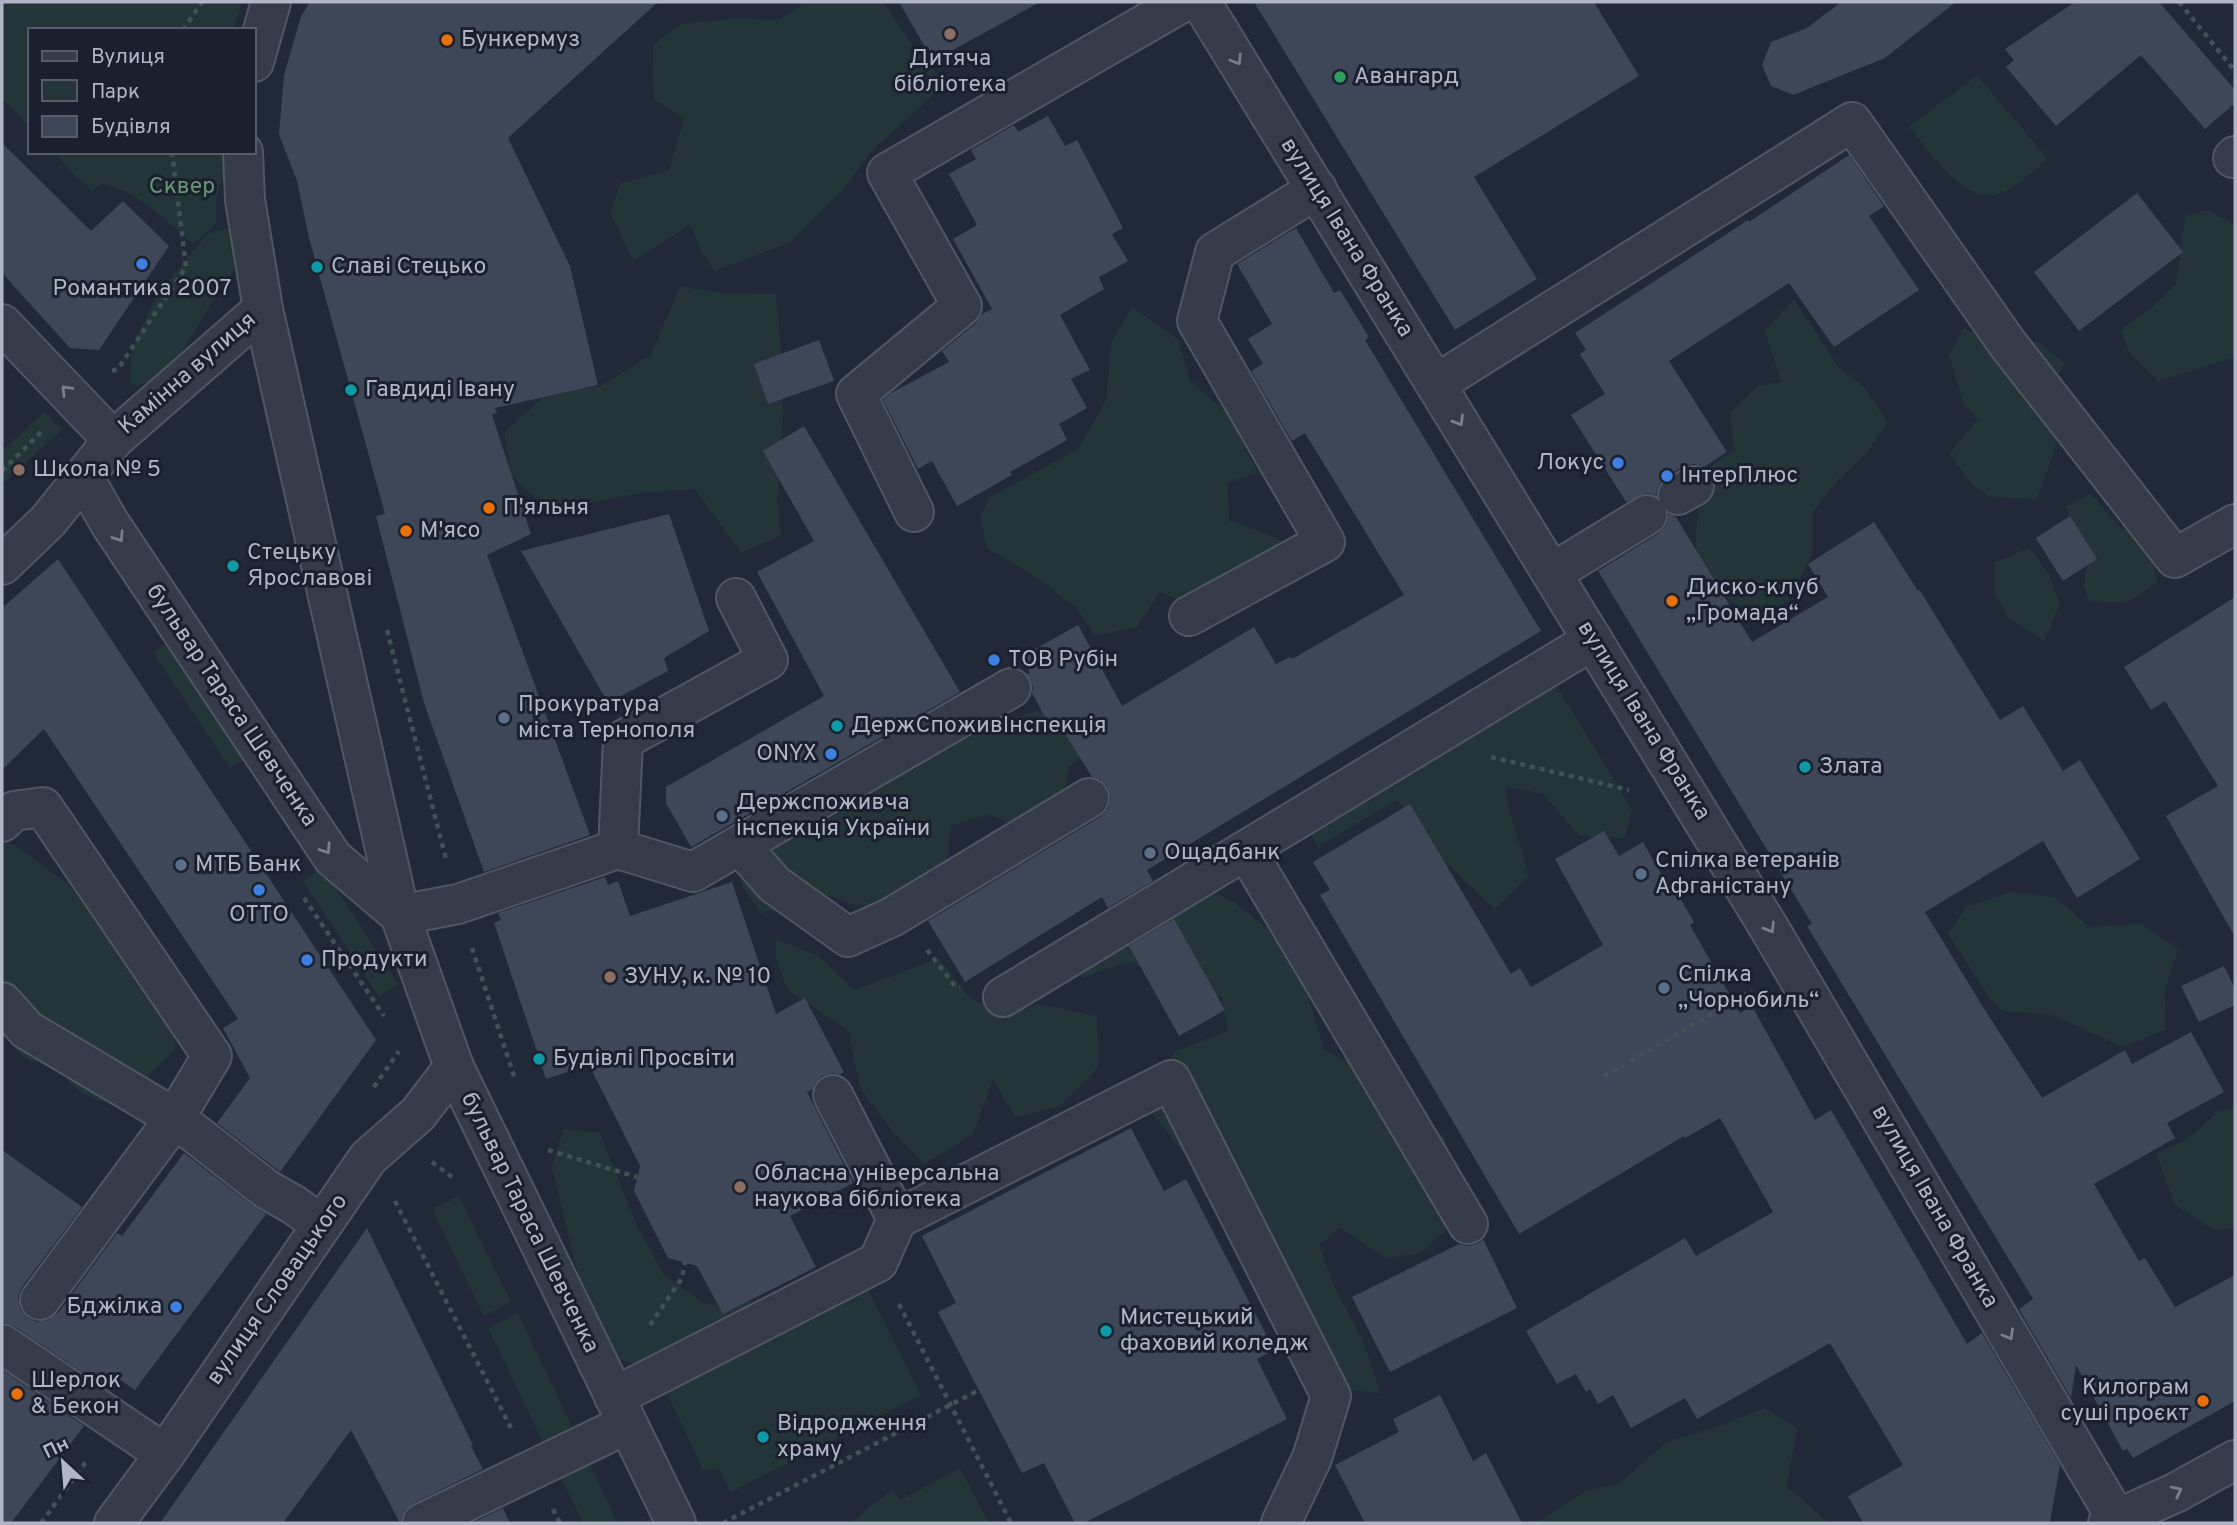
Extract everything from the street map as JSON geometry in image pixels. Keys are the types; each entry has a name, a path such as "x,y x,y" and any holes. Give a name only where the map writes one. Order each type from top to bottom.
{"street":[{"path":"256,55 271,2"},
{"path":"914,512 856,394 962,306 887,173 1183,2"},
{"name":"вулиця Івана Франка","path":"1201,2 1793,967 2115,1522"},
{"path":"1436,384 1852,122 2007,343 2175,558 2235,524"},
{"name":"бульвар Тараса Шевченка","path":"243,154 245,200 263,309 400,915 454,1068 626,1402 676,1523"},
{"path":"1189,616 1325,542 1197,321 1214,252 1317,189"},
{"name":"Камінна вулиця","path":"2,565 48,521 113,440 263,309"},
{"path":"2,324 113,440"},
{"name":"бульвар Тараса Шевченка","path":"85,478 109,522 333,858 400,915"},
{"path":"1552,573 1673,499"},
{"path":"618,849 623,740 768,660 736,598"},
{"path":"1003,997 1593,640"},
{"path":"400,915 458,904 618,849 693,872 1011,688"},
{"path":"741,846 774,884 848,937 898,913 1089,798"},
{"path":"2,822 13,811 43,807 212,1056 175,1118 40,1300"},
{"path":"1246,850 1468,1224"},
{"path":"2,1002 27,1030 175,1118 266,1189 322,1225"},
{"name":"вулиця Словацького","path":"122,1520 368,1158 418,1114 454,1068"},
{"path":"422,1523 532,1469 626,1402 878,1262 897,1219 1171,1080 1331,1396 1312,1458 1281,1523"},
{"path":"833,1095 897,1219"},
{"path":"2,1344 165,1454"},
{"path":"2115,1522 2235,1460"}],"path":[{"path":"184,28 202,2"},
{"path":"2179,2 2235,71"},
{"path":"109,371 118,369 186,267 172,154"},
{"path":"3,468 45,429"},
{"path":"385,624 458,904 515,1080"},
{"path":"1426,741 1637,791"},
{"path":"898,913 956,986 1003,997"},
{"path":"1604,1076 1793,967"},
{"path":"545,1160 540,1148 637,1177"},
{"path":"393,1196 559,1523"},
{"path":"626,1402 626,1358 682,1278 685,1262"},
{"path":"878,1262 1011,1523"},
{"path":"723,1523 979,1390"},
{"path":"41,1523 116,1421"}],"green space":[{"path":"2,2 242,2 234,28 28,28 28,125 2,99"},
{"path":"797,2 883,2 914,47 945,83 875,147 842,191 791,242 715,271 700,249 690,225 633,261 610,212 620,184 669,170 684,118 654,100 653,45 681,24 736,18 779,20 801,5"},
{"path":"1977,75 2048,159 2018,184 1999,194 1972,192 1960,184 1937,162 1909,127"},
{"name":"Сквер","path":"56,154 223,154 226,167 216,199 216,223 193,244 140,200 101,183 93,191"},
{"path":"2209,210 2235,225 2235,357 2159,381 2129,352 2121,330 2152,307 2176,284 2185,216"},
{"path":"231,227 241,246 231,276 217,293 184,349 156,378 140,385 131,385 131,354 157,295 207,234"},
{"path":"680,286 721,293 776,294 783,416 777,502 781,536 741,553 695,489 641,493 546,509 512,476 504,433 550,391 599,387 651,355"},
{"path":"1794,299 1837,365 1866,389 1888,423 1866,453 1838,480 1813,512 1813,551 1793,594 1764,623 1703,582 1695,564 1697,517 1713,464 1735,449 1729,413 1758,386 1781,382 1765,330"},
{"path":"1132,307 1178,339 1190,380 1227,413 1258,473 1227,483 1229,520 1280,539 1294,556 1202,609 1160,592 1137,627 1095,636 1076,607 1034,576 986,547 981,515 990,497 1078,449 1106,400 1112,341"},
{"path":"1964,328 1997,344 2039,342 2065,364 2045,390 2055,423 2056,446 2037,499 1989,497 1971,483 1949,454 1978,419 1964,405 1949,355"},
{"path":"45,411 62,430 2,484 2,451"},
{"path":"2091,494 2120,527 2150,542 2157,583 2127,603 2089,601 2084,586 2087,558 2076,538 2066,506"},
{"path":"2030,548 2049,575 2060,604 2044,641 2007,616 1993,589 1994,563"},
{"path":"173,639 249,756 230,768 153,652"},
{"path":"1551,677 1632,809 1625,838 1580,836 1543,794 1505,787 1529,876 1495,909 1436,853 1397,800 1317,847 1307,825"},
{"path":"1103,693 1120,723 1070,766 1058,807 1040,839 990,814 951,825 947,868 910,909 855,905 827,895 761,913 743,887 733,853 911,763 1012,718"},
{"path":"2,842 15,845 68,884 125,959 172,1014 176,1049 137,1087 107,1103 75,1087 53,1058 35,1063 22,1056 2,1031"},
{"path":"322,867 398,984 379,997 303,881"},
{"path":"1191,880 1234,902 1295,951 1324,1050 1369,1072 1445,1138 1455,1184 1445,1231 1420,1254 1386,1258 1340,1227 1319,1245 1335,1288 1362,1339 1381,1393 1350,1390 1307,1360 1214,1191 1151,1112 1174,1052 1228,1031 1222,998 1184,979 1127,962 1081,978 1086,935"},
{"path":"2010,892 2054,897 2090,927 2142,924 2178,949 2165,989 2166,1029 2123,1047 2052,1015 2002,1011 1991,1000 1948,934 1966,907"},
{"path":"776,939 818,956 854,990 939,958 969,997 1004,1015 1038,1004 1097,1016 1098,1068 1059,1106 1015,1117 993,1080 973,1134 925,1164 889,1127 860,1088 848,1030 788,990 776,959"},
{"path":"2235,1107 2235,1228 2216,1231 2175,1205 2156,1154 2184,1141 2220,1111"},
{"path":"563,1129 600,1133 636,1223 663,1274 705,1304 769,1301 866,1286 921,1395 731,1492 718,1468 703,1470 656,1370 617,1359 591,1330 552,1167"},
{"path":"459,1196 511,1302 484,1316 432,1209"},
{"path":"518,1313 573,1429 543,1442 488,1328"},
{"path":"1765,1408 1797,1428 1787,1487 1829,1523 1537,1523 1586,1491 1620,1483 1667,1442"},
{"path":"589,1463 618,1523 583,1523 561,1477"},
{"path":"960,1468 989,1523 850,1523 893,1489 900,1500"}],"building":[{"path":"310,2 658,2 508,138 570,266 598,385 495,408 497,413 492,415 531,534 487,555 590,835 484,872 424,703 376,516 385,514 309,238 297,181 279,134 284,75 301,16"},
{"name":"Дитяча бібліотека","path":"899,2 1040,2 933,61"},
{"path":"1254,2 1594,2 1639,76 1474,177 1537,279 1455,330"},
{"path":"1841,2 1956,2 1885,58 1793,95 1771,86 1762,65 1771,42 1807,28"},
{"path":"2075,2 2159,2 2235,90 2235,103 2205,129 2141,55 2056,126 2006,67 2014,60 2005,49"},
{"path":"1048,116 1065,146 1077,140 1123,228 1112,234 1128,261 1099,277 1104,289 1060,315 1090,370 1071,379 1087,408 1059,424 1067,440 957,506 932,461 918,469 883,400 949,362 942,351 976,323 982,314 992,309 953,239 977,225 949,174 976,159 971,150 1014,125 1018,132"},
{"path":"2,143 91,231 123,201 169,246 99,350 70,348 2,273"},
{"path":"1849,155 1884,206 1869,216 1919,290 1834,347 1789,283 1669,361 1727,452 1704,467 1694,464 1667,476 1659,484 1656,495 1646,493 1626,502 1571,415 1605,394 1580,354 1586,350 1575,333"},
{"path":"2137,193 2183,252 2079,331 2034,272"},
{"path":"1296,228 1334,293 1340,290 1369,337 1365,340 1541,631 1147,870 1153,881 1108,908 1102,897 965,982 928,921 1100,817 1108,809 1111,798 1107,786 1100,779 1092,777 1056,719 1048,723 1032,693 1033,687 1027,674 1030,673 1021,657 1078,625 1122,706 1254,627 1276,664 1290,657 1292,659 1404,595 1305,433 1292,441 1251,371 1263,364 1248,339 1272,324 1237,264"},
{"path":"819,340 834,381 768,404 754,364"},
{"path":"804,426 960,692 691,847 666,803 666,787 824,696 757,572 814,541 763,451"},
{"path":"669,514 709,631 664,658 668,671 608,703 521,551"},
{"path":"1669,514 1676,517 1752,642 1828,597 1808,564 1874,522 2000,720 2023,706 2063,771 2080,760 2140,859 2077,898 2043,841 1925,912 2042,1098 2125,1050 2132,1064 2191,1032 2224,1092 2167,1123 2175,1138 2094,1184 2139,1261 2145,1258 2175,1307 2235,1275 2235,1401 2133,1458 2127,1449 2123,1451 2076,1365 2071,1398 2019,1309 2033,1299 1807,926 1812,924 1598,571 1658,534 1666,525"},
{"path":"2070,516 2097,559 2063,581 2036,538"},
{"path":"58,559 376,1040 280,1172 217,1123 250,1078 223,1028 238,1019 44,729 2,770 2,608"},
{"path":"2235,597 2235,937 2166,816 2218,786 2165,701 2151,710 2124,667"},
{"path":"1410,804 1511,974 1520,968 1531,987 1603,945 1555,859 1604,831 1619,856 1643,842 1668,886 1672,884 1694,922 1690,925 1740,1013 1752,1006 1815,1120 1831,1110 1967,1344 1982,1333 2060,1465 2050,1523 1863,1523 1848,1496 1903,1465 1830,1343 1697,1419 1685,1398 1631,1428 1613,1395 1598,1404 1590,1389 1586,1392 1576,1374 1557,1384 1526,1331 1685,1238 1696,1256 1773,1212 1720,1118 1685,1138 1684,1136 1519,1234 1320,895 1330,890 1313,862"},
{"path":"605,877 608,885 618,881 630,916 732,882 776,1014 805,998 844,1072 822,1076 813,1089 807,1092 853,1183 790,1216 816,1267 723,1314 697,1266 668,1258 634,1191 640,1166 589,1065 546,1079 494,923 501,920 498,913"},
{"path":"1174,919 1225,1010 1179,1036 1129,946"},
{"path":"2224,966 2235,989 2235,1005 2199,1022 2181,986"},
{"name":"Мистецький фаховий коледж","path":"1131,1128 1164,1191 1186,1179 1274,1350 1257,1359 1287,1419 1084,1523 1075,1523 1044,1463 1022,1473 938,1312 956,1303 922,1236"},
{"path":"2,1150 82,1207 22,1287 18,1297 20,1309 28,1318 37,1322 48,1320 58,1313 117,1233 122,1236 184,1153 266,1214 135,1390 119,1379 110,1391 14,1326 2,1322"},
{"path":"367,1228 483,1469 412,1504 404,1511 400,1523 351,1430 283,1523 160,1523"},
{"path":"1483,1239 1517,1308 1390,1372 1352,1297 1459,1244 1469,1246"},
{"path":"2,1370 84,1426 11,1523 2,1523"},
{"path":"1440,1395 1473,1461 1486,1453 1522,1523 1365,1523 1335,1465 1399,1432 1393,1419"},
{"path":"503,1508 510,1523 472,1523"}],"place":[{"name":"Дитяча бібліотека","path":"950,34"},
{"name":"Бункермуз","path":"447,40"},
{"name":"Авангард","path":"1340,77"},
{"name":"Романтика 2007","path":"142,264"},
{"name":"Славі Стецько","path":"317,267"},
{"name":"Гавдиді Івану","path":"351,390"},
{"name":"Локус","path":"1618,463"},
{"name":"Школа № 5","path":"19,470"},
{"name":"ІнтерПлюс","path":"1667,476"},
{"name":"П'яльня","path":"489,508"},
{"name":"М'ясо","path":"406,531"},
{"name":"Стецьку Ярославові","path":"233,566"},
{"name":"Диско-клуб „Громада“","path":"1672,601"},
{"name":"ТОВ Рубін","path":"994,660"},
{"name":"Прокуратура міста Тернополя","path":"504,718"},
{"name":"ДержСпоживІнспекція","path":"837,726"},
{"name":"ONYX","path":"831,754"},
{"name":"Злата","path":"1805,767"},
{"name":"Держспоживча інспекція України","path":"722,816"},
{"name":"Ощадбанк","path":"1150,853"},
{"name":"МТБ Банк","path":"181,865"},
{"name":"Спілка ветеранів Афганістану","path":"1641,874"},
{"name":"ОТТО","path":"259,890"},
{"name":"Продукти","path":"307,960"},
{"name":"ЗУНУ, к. № 10","path":"610,977"},
{"name":"Спілка „Чорнобиль“","path":"1664,988"},
{"name":"Будівлі Просвіти","path":"539,1059"},
{"name":"Обласна універсальна наукова бібліотека","path":"740,1187"},
{"name":"Бджілка","path":"176,1307"},
{"name":"Мистецький фаховий коледж","path":"1106,1331"},
{"name":"Шерлок & Бекон","path":"17,1394"},
{"name":"Килограм суші проєкт","path":"2203,1401"},
{"name":"Відродження храму","path":"763,1437"}]}
